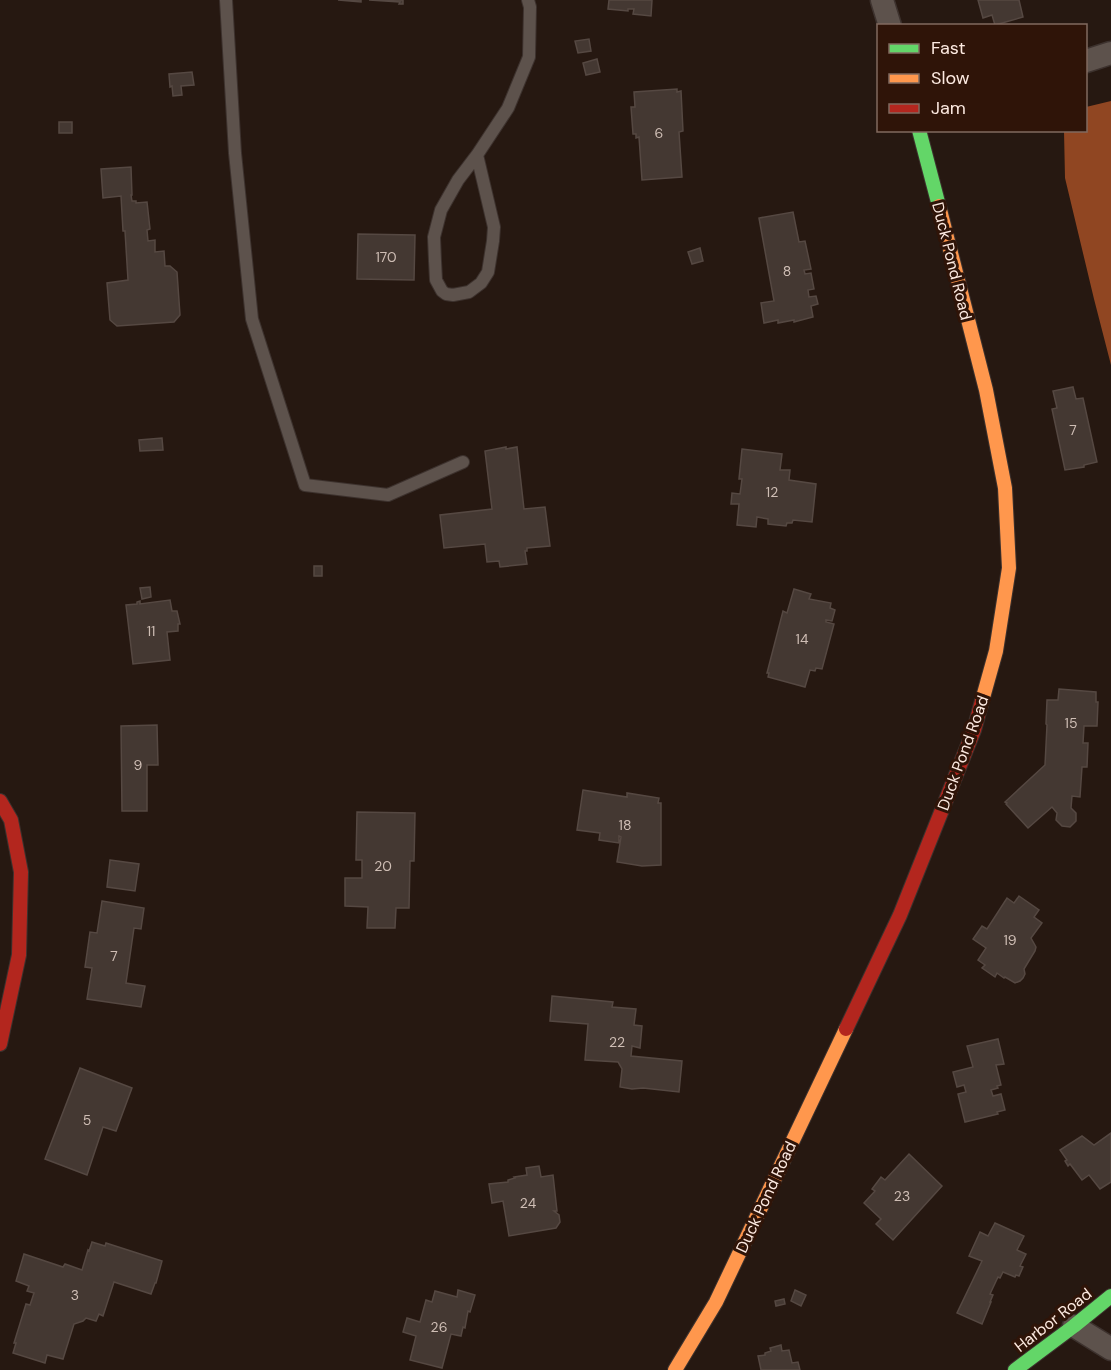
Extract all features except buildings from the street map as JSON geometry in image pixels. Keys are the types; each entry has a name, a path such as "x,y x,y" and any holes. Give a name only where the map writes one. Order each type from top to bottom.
{"street":[{"path":"882,0 889,24"},
{"path":"1087,61 1111,53"},
{"name":"Duck Pond Road","path":"675,1370 716,1302 900,915 974,730 996,651 1009,568 1005,488 986,390 920,132"},
{"path":"0,801 11,820 21,872 19,955 0,1044"},
{"name":"Harbor Road","path":"1015,1370 1111,1296"},
{"path":"1074,1326 1111,1349"}],"lane":[{"path":"226,0 235,153 252,319 305,485 388,495 463,462"},
{"path":"477,155 494,227 488,272 481,283 469,292 446,294 436,280 434,237 441,210 458,180 508,108 529,57 530,7 528,0"}],"shaded area":[{"path":"1111,101 1111,365 1065,178 1064,132 1087,132 1087,107"}],"traffic: fast":[{"path":"920,132 939,206"},
{"path":"1015,1370 1111,1296"}],"traffic: slow":[{"path":"939,206 986,390 1005,488 1009,568 996,651 982,701"},
{"path":"675,1370 716,1302 846,1029"}],"traffic: jam":[{"path":"846,1029 900,915 974,730 982,701"},
{"path":"0,801 11,820 21,872 19,955 0,1044"}]}
